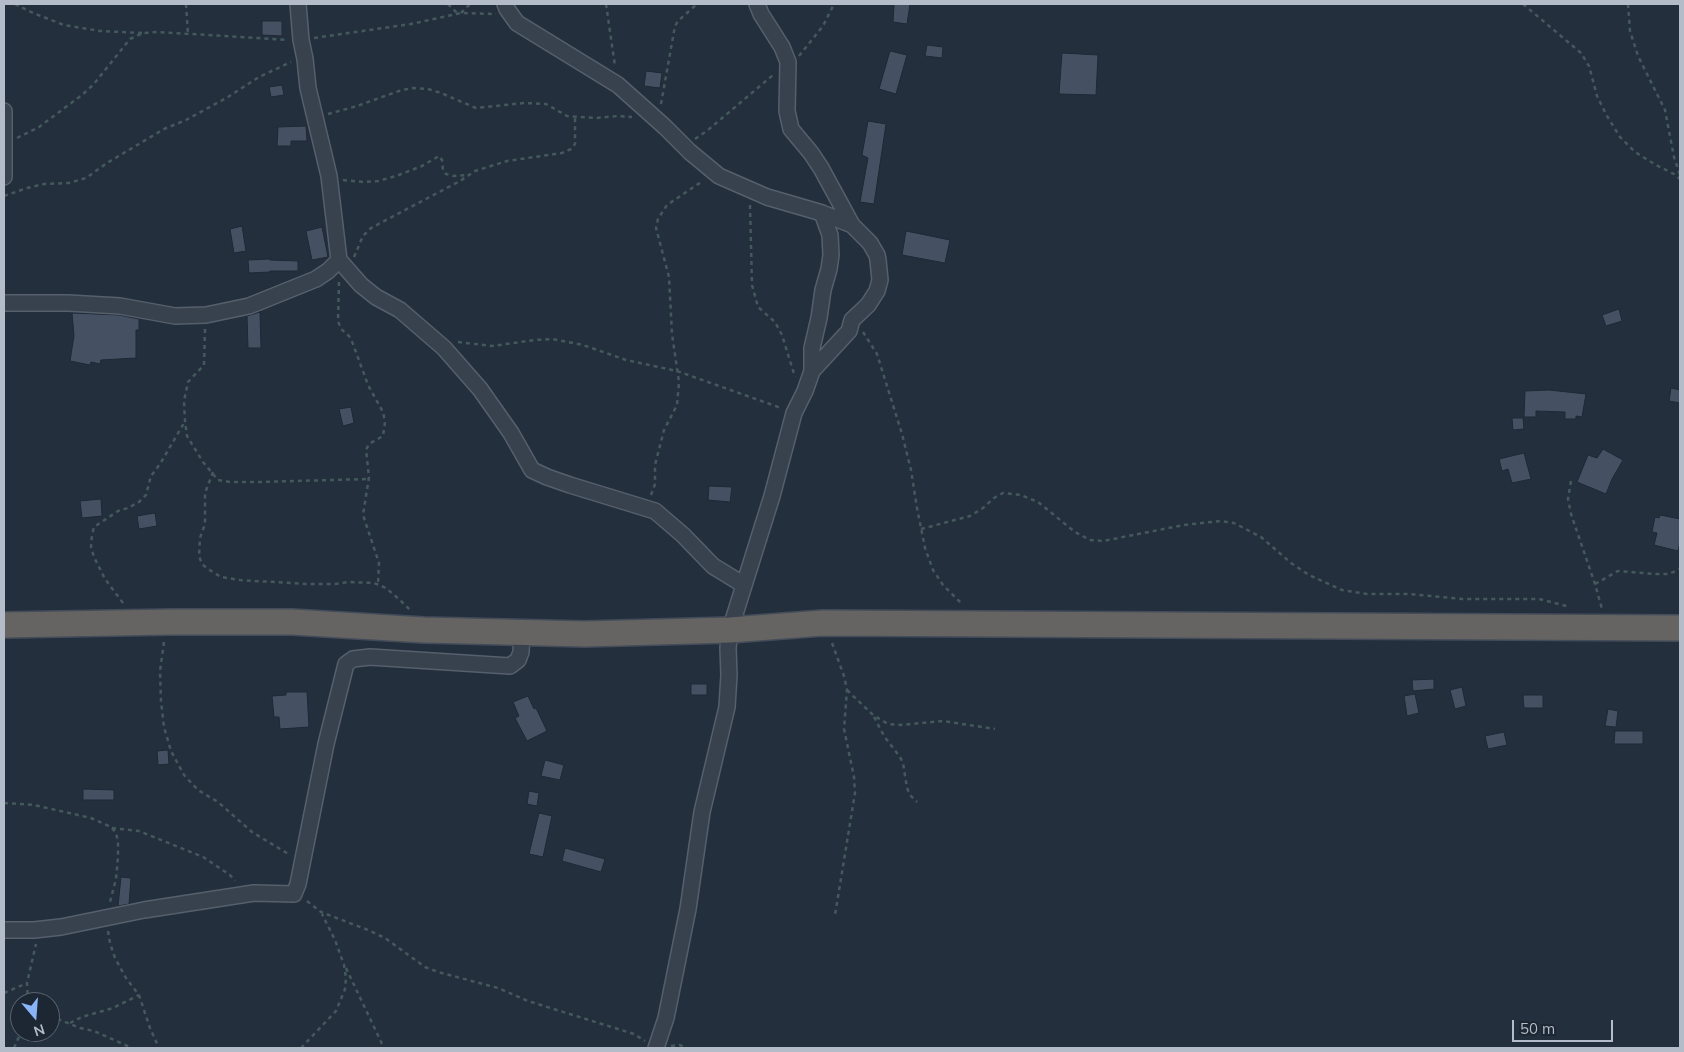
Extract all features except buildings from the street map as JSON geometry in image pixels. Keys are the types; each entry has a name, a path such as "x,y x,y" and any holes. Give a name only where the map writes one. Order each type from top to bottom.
{"highway":[{"path":"4,625 137,622 292,622 424,630 585,634 730,630 823,623 1680,628"}],"street":[{"path":"298,4 308,88 329,181 341,265 376,297 400,310 438,344 480,389 511,433 532,470 555,480 655,510 713,566 744,585"},
{"path":"505,4 517,23 618,85 658,120 690,152 719,176 767,197 822,213 852,225"},
{"path":"656,1048 666,1018 688,909 702,812 727,707 730,630 772,496 797,406 812,371 849,331 852,320 868,305 880,280 877,255 870,243 852,225 822,168 791,130 787,111 788,67 786,54 761,14 757,4"},
{"path":"4,111 4,177"},
{"path":"812,371 812,348 818,328 822,290 830,270 830,236 822,213"},
{"path":"4,303 68,303 120,306 175,316 206,315 249,306 316,279 341,265"},
{"path":"4,930 34,930 61,927 144,910 254,892 294,894 302,869 326,744 346,664 353,659 370,656 510,666 518,660 521,652 522,632"}],"path":[{"path":"15,4 32,13 64,25 100,31 158,32 301,40 411,24 459,13 495,14 517,23"},
{"path":"186,4 188,34"},
{"path":"448,4 459,13"},
{"path":"459,13 470,4"},
{"path":"606,4 618,85"},
{"path":"658,120 675,26 697,4"},
{"path":"690,152 690,146 698,136 708,130 778,71 788,67 823,26 834,4"},
{"path":"1523,4 1581,53 1588,66 1601,103 1620,136 1635,152 1680,179"},
{"path":"1628,4 1630,31 1638,56 1664,110 1674,157 1680,175"},
{"path":"4,144 40,127 82,95 93,85 130,39 143,33"},
{"path":"4,196 36,186 69,183 86,178 164,129 186,120 259,77 279,67 305,59"},
{"path":"315,117 340,112 412,88 441,94 476,108 524,103 546,104 567,116 636,118"},
{"path":"378,584 379,563 363,515 369,479 367,446 383,436 386,422 383,412 368,385 353,344 349,336 341,329 338,321 341,265 371,228 469,175 507,161 562,153 572,149 575,144 574,116"},
{"path":"329,181 378,181 408,172 439,156 446,174 454,176 469,175"},
{"path":"655,510 650,506 650,498 655,484 655,465 664,430 677,405 679,382 672,334 669,277 656,228 658,219 667,205 698,184 719,176"},
{"path":"438,344 460,342 492,346 552,339 583,345 626,360 677,371 797,406 782,335 775,322 758,307 752,285 751,208 747,189"},
{"path":"206,315 204,365 188,382 184,401 186,436 203,462 218,480 230,482 369,479"},
{"path":"852,320 874,349 882,369 902,434 911,470 925,548 933,570 943,585 960,603 968,608"},
{"path":"137,622 105,579 91,547 92,534 94,527 118,511 139,502 146,495 151,476 185,421"},
{"path":"212,472 205,493 205,524 200,538 199,556 202,564 208,569 221,576 240,580 306,584 363,582 378,584 386,588 408,608 424,630"},
{"path":"1571,481 1568,499 1571,514 1609,627"},
{"path":"921,529 970,516 1003,493 1021,495 1038,502 1075,532 1090,540 1103,541 1184,525 1220,521 1234,523 1261,537 1309,575 1342,590 1367,594 1409,594 1462,599 1539,599 1577,609"},
{"path":"1596,584 1618,571 1669,574 1680,569"},
{"path":"171,622 162,646 160,671 164,727 171,751 184,775 198,790 218,802 252,832 292,857 302,869"},
{"path":"823,623 835,649 844,676 846,690 844,729 854,777 855,794 835,915"},
{"path":"846,690 873,715 888,724 901,725 943,720 995,729"},
{"path":"873,715 884,736 900,757 903,763 907,788 910,795 918,802"},
{"path":"4,802 34,805 92,818 110,827 116,833 118,842 116,879 104,919 115,958 126,978 139,995 150,1028 160,1048"},
{"path":"110,827 139,831 203,857 230,875 244,894"},
{"path":"294,894 314,905 321,912 336,940 344,965 384,1048"},
{"path":"321,912 385,938 425,967 498,988 528,1001 634,1034 656,1048"},
{"path":"28,992 27,982 36,945 34,930"},
{"path":"301,1048 336,1011 342,1000 346,978 344,965"},
{"path":"4,993 27,982"},
{"path":"70,1023 82,1017 113,1008 139,995"},
{"path":"60,1020 80,1028 94,1031 132,1048"}]}
